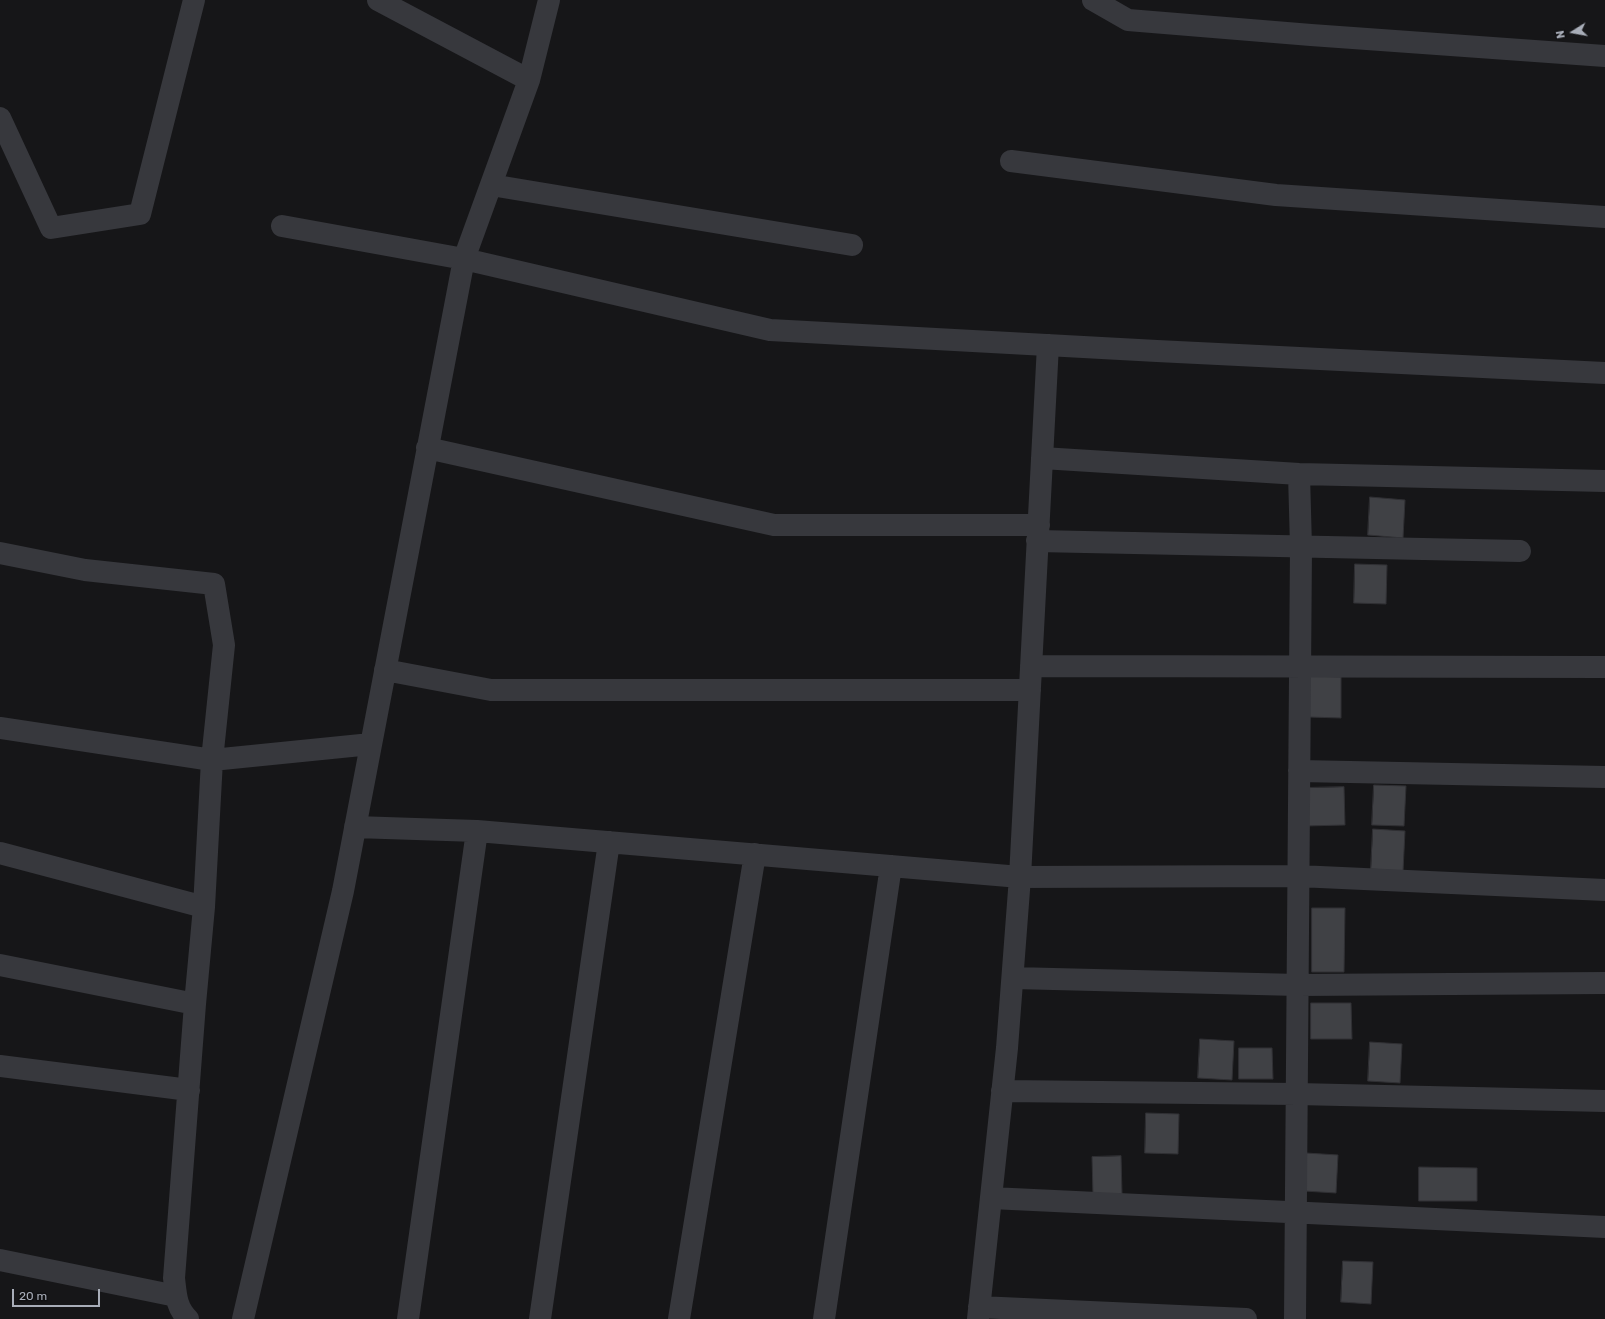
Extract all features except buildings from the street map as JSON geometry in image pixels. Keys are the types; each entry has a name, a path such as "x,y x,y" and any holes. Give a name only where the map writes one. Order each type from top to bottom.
{"street":[{"path":"0,118 51,228 140,214 194,0"},
{"path":"378,0 529,80"},
{"path":"243,1319 343,891 464,259 529,80 549,0"},
{"path":"1093,0 1128,20 1303,35 1605,56"},
{"path":"1011,161 1276,195 1605,217"},
{"path":"491,185 852,245"},
{"path":"282,226 464,259 770,330 1605,373"},
{"path":"1048,345 1020,877 1013,978 979,1313 1246,1319"},
{"path":"427,448 774,525 1038,533 1301,546 1520,551"},
{"path":"1042,458 1299,474 1605,480"},
{"path":"1295,1319 1300,771 1301,546 1299,474"},
{"path":"0,554 85,570 214,584 224,645 212,760 204,907 174,1278 176,1296 180,1311 188,1319"},
{"path":"1031,666 1605,666"},
{"path":"385,670 491,690 1030,690"},
{"path":"0,728 212,760 370,744"},
{"path":"1300,771 1605,778"},
{"path":"355,827 477,831 1020,877 1298,876 1605,890"},
{"path":"408,1319 477,831"},
{"path":"540,1319 609,842"},
{"path":"0,853 204,907"},
{"path":"679,1319 755,854"},
{"path":"824,1319 891,866"},
{"path":"0,965 195,1004"},
{"path":"1013,978 1298,985 1605,983"},
{"path":"0,1066 189,1090"},
{"path":"1002,1091 1297,1094 1605,1101"},
{"path":"991,1198 1605,1227"},
{"path":"0,1260 176,1296"}]}
